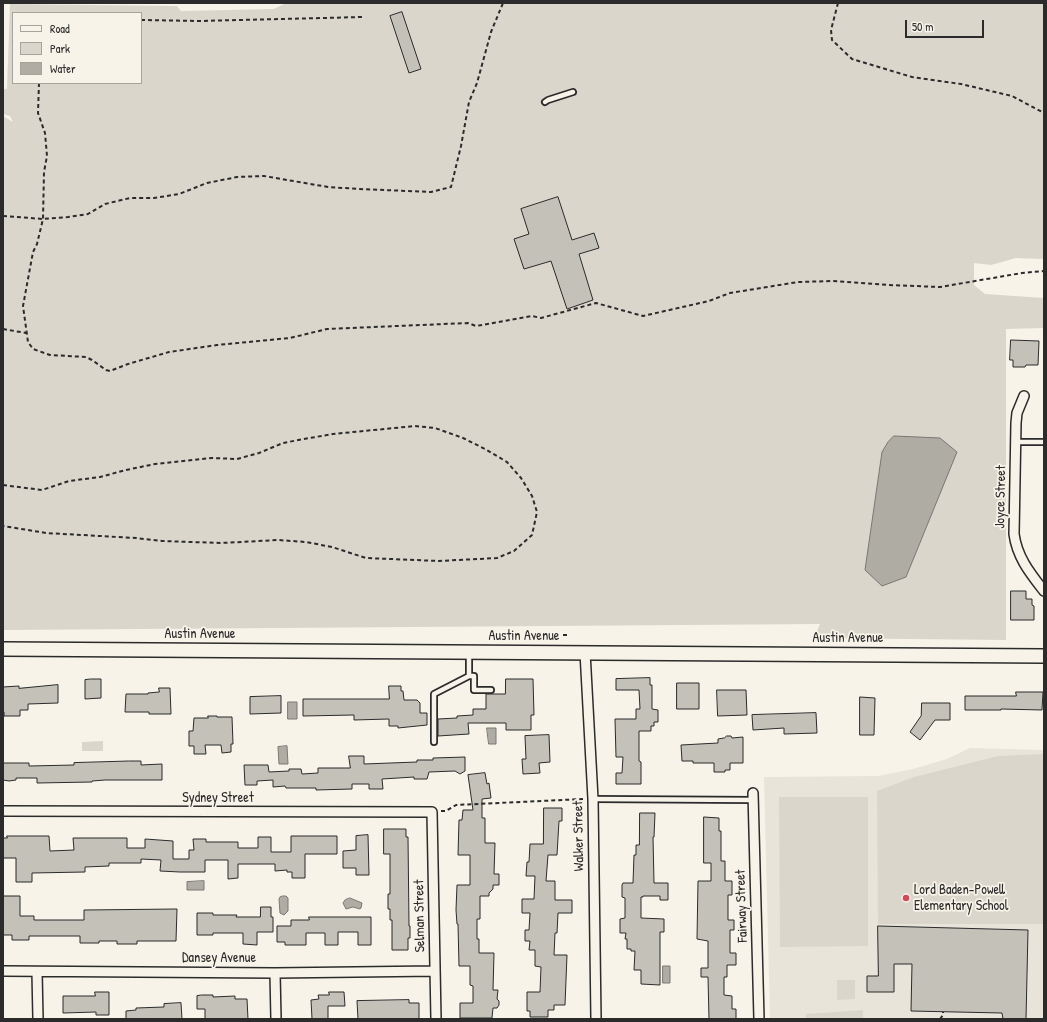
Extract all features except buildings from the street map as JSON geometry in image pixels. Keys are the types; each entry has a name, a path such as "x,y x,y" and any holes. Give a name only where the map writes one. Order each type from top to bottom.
{"main road":[{"name":"Austin Avenue","path":"3,648 1044,656"}],"street":[{"name":"Joyce Street","path":"1024,396 1017,413 1014,526 1015,540 1024,563 1044,591"},
{"name":"Walker Street","path":"585,652 593,799 596,1019"},
{"name":"Fairway Street","path":"753,796 759,1019"},
{"name":"Sydney Street","path":"3,811 432,812"},
{"name":"Selman Street","path":"432,812 436,1019"},
{"name":"Dansey Avenue","path":"3,971 275,973 435,971"},
{"path":"37,972 38,1019"},
{"path":"275,973 276,1019"}],"lane":[{"path":"545,102 573,92"},
{"path":"1016,442 1044,442"},
{"path":"469,651 469,676"},
{"path":"434,742 434,694 469,676 474,676 474,690 491,690"},
{"path":"593,799 753,796"}],"path":[{"path":"3,216 43,219 88,214 105,204 130,198 154,198 179,194 207,183 237,177 264,176 328,187 368,190 431,192 451,187 469,102 477,83 491,32 503,3"},
{"path":"838,3 831,30 832,40 852,59 912,77 960,84 1012,96 1044,113"},
{"path":"142,20 199,22 363,17"},
{"path":"39,84 38,112 45,133 47,156 44,172 43,219 37,244 33,252 23,306 28,342 37,352 50,355 86,357 106,370 169,352 217,345 290,338 328,329 468,323 476,326 532,316 541,318 596,303 643,316 709,301 730,293 798,282 832,281 940,287 1014,274 1044,271"},
{"path":"3,329 26,333"},
{"path":"3,485 42,490 69,481 100,477 155,464 212,458 237,459 259,453 283,443 304,438 415,426 435,428 463,438 506,462 521,478 532,496 537,512 532,535 514,551 497,558 439,561 366,558 332,547 306,542 278,540 221,543 162,541 136,538 46,533 3,526"},
{"path":"563,635 568,635"},
{"path":"432,812 446,811 456,805 593,799"},
{"path":"940,1019 943,1016 943,1012"}],"shaded area":[{"name":"Lord Baden-Powell Elementary School","path":"970,748 1044,750 1044,1019 770,1019 764,777 878,776 913,769 947,759"}],"green space":[{"path":"286,3 1044,3 1044,259 1016,258 991,265 974,263 974,285 985,294 1044,298 1044,328 1006,329 1006,640 814,638 820,624 3,630 3,116 13,122 10,116 3,114 3,89 7,89 10,4 177,6 181,11 274,9"},
{"path":"103,741 103,751 82,751 82,742"},
{"path":"1044,754 1044,924 878,924 877,791 914,777 998,756"},
{"path":"779,797 868,797 868,946 780,947"},
{"path":"837,980 855,980 855,999 837,1000"},
{"path":"863,1010 863,1019 806,1019 806,1014"}],"water":[{"path":"894,436 940,438 957,452 906,577 882,586 865,570 882,452"},
{"path":"288,702 297,702 297,719 288,719"},
{"path":"487,728 496,728 496,744 489,744"},
{"path":"287,746 288,764 279,764 278,747"},
{"path":"204,881 204,890 187,890 187,882"},
{"path":"283,896 288,898 288,911 284,915 280,913 279,899"},
{"path":"350,898 362,903 360,909 353,907 346,909 343,903 345,900"},
{"path":"663,966 670,966 670,983 663,983"}],"place":[{"name":"Lord Baden-Powell Elementary School","path":"906,898"}]}
